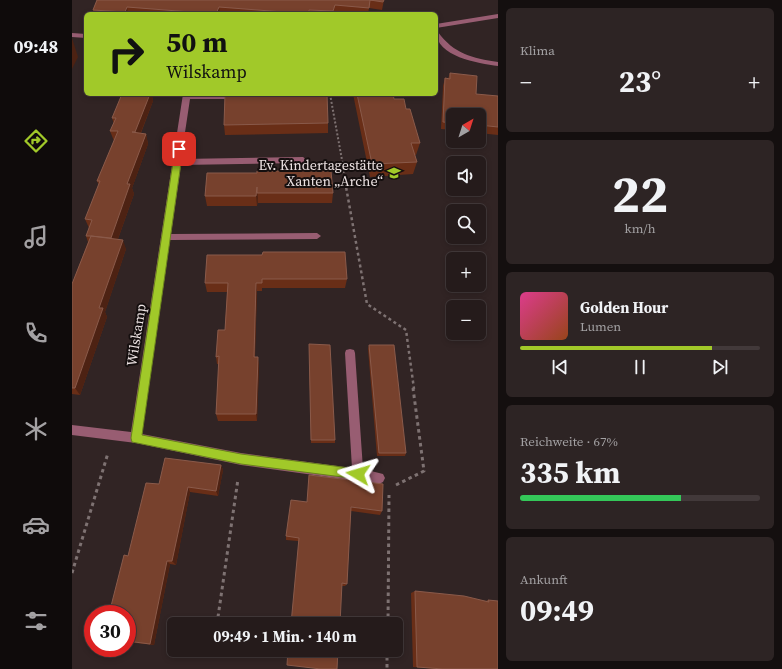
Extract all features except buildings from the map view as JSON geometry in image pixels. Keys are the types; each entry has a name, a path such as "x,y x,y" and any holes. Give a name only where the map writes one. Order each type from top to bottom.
{"street":[{"path":"438,26 498,16"},
{"path":"72,35 84,36"},
{"path":"438,37 441,42 452,52 475,60 498,64"},
{"name":"Wilskamp","path":"136,438 187,96 250,97"},
{"path":"177,162 303,160"},
{"path":"166,237 317,236"},
{"path":"350,353 358,474"},
{"path":"72,430 136,438 241,459 379,478"}],"path":[{"path":"330,96 367,304 406,330 424,471 390,489 388,617"},
{"path":"72,573 114,436"},
{"path":"218,617 241,459"},
{"path":"387,669 388,657"}],"place":[{"name":"Ev. Kindertagestätte Xanten „Arche“","path":"394,173"}],"route":[{"path":"179,149 136,438 241,459 358,474"}]}
